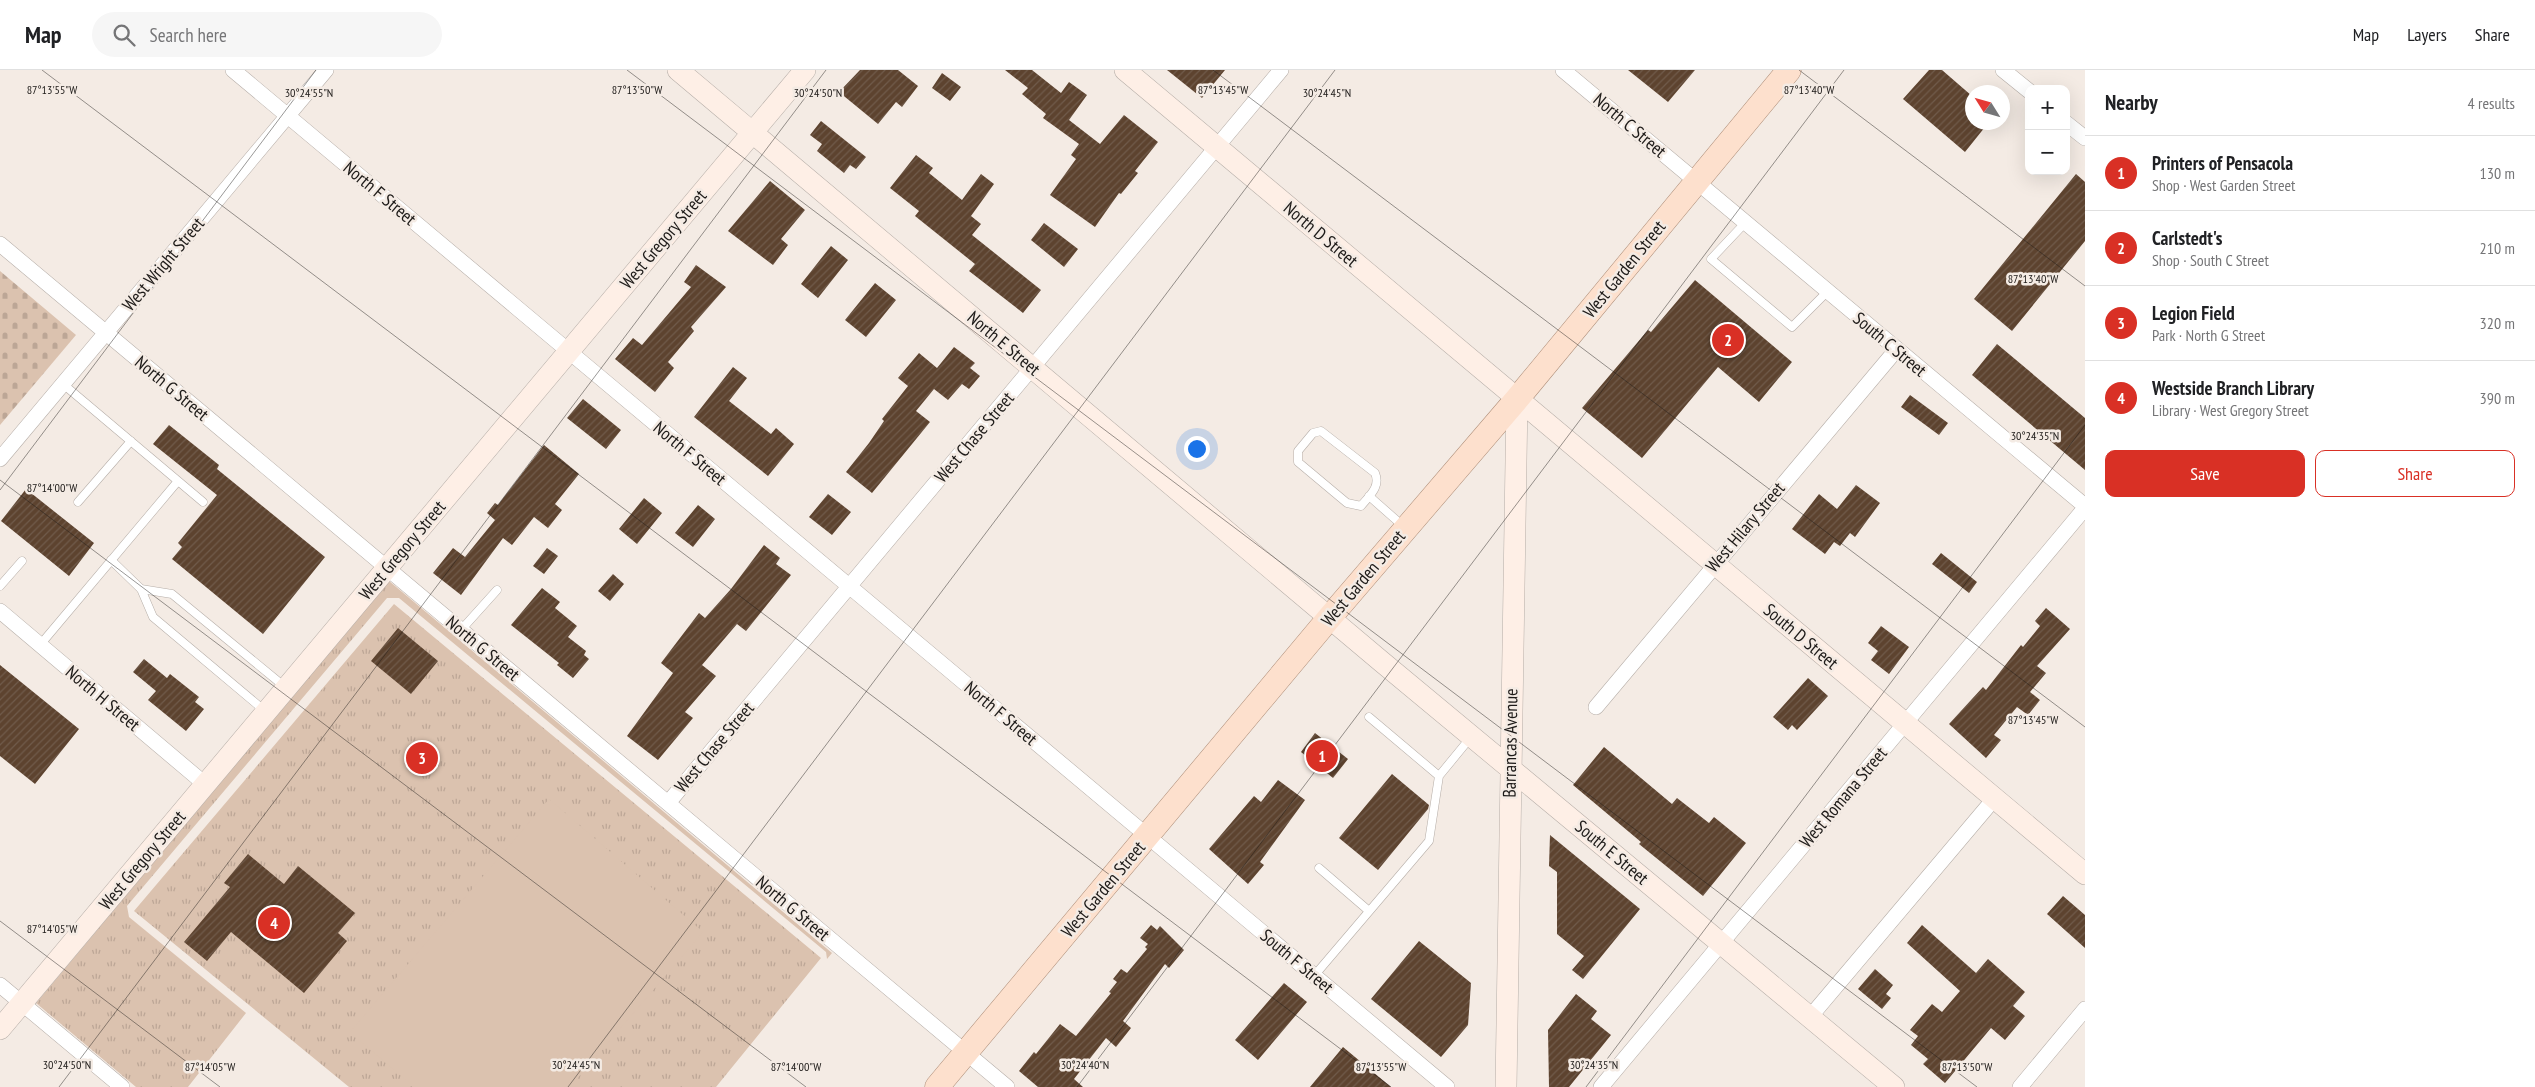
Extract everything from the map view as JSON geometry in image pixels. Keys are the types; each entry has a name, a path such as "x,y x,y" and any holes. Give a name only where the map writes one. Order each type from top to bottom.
{"main road":[{"name":"West Garden Street","path":"937,1087 1330,617 1517,399 1789,70"}],"street":[{"name":"North F Street","path":"233,70 1147,836"},
{"name":"West Wright Street","path":"0,459 326,70"},
{"name":"North E Street","path":"678,70 1330,617"},
{"name":"West Gregory Street","path":"0,1029 805,70"},
{"name":"North D Street","path":"1125,70 1517,399"},
{"name":"West Chase Street","path":"668,803 1280,70"},
{"name":"North C Street","path":"1563,70 1696,181"},
{"path":"2003,70 2025,88"},
{"path":"2070,126 2085,138"},
{"name":"South C Street","path":"1696,181 2085,507"},
{"name":"North G Street","path":"0,244 1006,1087"},
{"name":"West Hilary Street","path":"1596,707 1715,563 1897,349"},
{"name":"South D Street","path":"1517,399 2085,874"},
{"name":"Barrancas Avenue","path":"1506,1087 1517,399"},
{"name":"West Romana Street","path":"1600,1087 2085,507"},
{"name":"North H Street","path":"0,611 206,785"},
{"name":"South E Street","path":"1330,617 1894,1087"},
{"path":"1810,1017 1994,799"},
{"name":"South F Street","path":"1147,836 1447,1087"},
{"path":"0,985 122,1087"},
{"path":"2020,1087 2085,1009"}],"lane":[{"path":"1745,222 1710,258 1792,327 1828,291"},
{"path":"63,384 203,502"},
{"path":"1321,431 1327,433 1375,473 1378,480 1377,487 1369,496 1361,506 1347,503 1298,462 1298,451 1313,433 1321,431"},
{"path":"78,502 131,441"},
{"path":"40,645 178,481"},
{"path":"1369,496 1406,528"},
{"path":"111,560 141,589 153,617 266,712"},
{"path":"0,586 22,561"},
{"path":"141,589 172,594 286,688"},
{"path":"462,630 497,590"},
{"path":"1369,717 1439,776"},
{"path":"1314,976 1429,842 1439,776 1472,736"},
{"path":"1319,868 1369,911"}],"green space":[{"path":"0,271 76,335 0,425"},
{"path":"389,581 832,953 827,959 826,952 399,598 387,598 127,906 129,917 246,1013 188,1087 136,1087 36,1003"},
{"path":"394,604 821,958 716,1087 349,1087 134,911"},
{"path":"549,799 703,932 570,1087 414,1087 350,1032"}],"building":[{"path":"860,70 898,70 918,86 902,107 896,102 878,124 839,92"},
{"path":"1005,70 1032,70 1061,93 1069,82 1087,95 1069,120 1100,144 1124,115 1158,142 1135,171 1138,173 1121,194 1119,193 1095,227 1050,195 1076,159 1071,155 1079,144 1043,118 1046,114 1022,94 1028,88"},
{"path":"1167,70 1225,70 1202,98"},
{"path":"1628,70 1695,70 1668,102"},
{"path":"1929,70 1942,70 1965,90 1965,130 1983,130 1965,152 1903,99"},
{"path":"942,73 961,87 950,101 932,88"},
{"path":"821,121 866,157 856,169 850,165 844,173 817,151 822,144 810,135"},
{"path":"916,155 933,168 929,173 962,200 981,174 994,184 971,216 981,224 972,235 1041,290 1023,313 969,271 975,264 915,216 919,211 890,188"},
{"path":"2076,174 2085,182 2085,241 2012,331 1974,299"},
{"path":"770,181 805,210 781,239 788,245 773,265 728,231"},
{"path":"1044,223 1078,249 1064,267 1031,240"},
{"path":"831,246 848,260 818,298 801,284"},
{"path":"696,265 726,287 691,327 694,331 668,362 674,368 655,392 615,359 633,338 642,345 691,287 684,282"},
{"path":"1695,280 1792,362 1759,402 1718,367 1642,458 1582,408 1648,330 1651,332"},
{"path":"875,283 896,300 866,337 845,320"},
{"path":"1997,344 2085,418 2085,470 1972,375"},
{"path":"954,347 975,363 970,368 980,376 969,389 962,384 948,400 934,389 916,411 930,422 872,493 846,472 884,421 882,419 908,386 898,378 919,353 937,368"},
{"path":"733,367 747,378 729,401 771,434 776,428 794,444 768,476 694,417"},
{"path":"1910,395 1948,423 1939,435 1901,407"},
{"path":"583,399 621,430 606,449 567,418"},
{"path":"169,425 219,465 217,469 325,557 263,634 172,559 182,547 178,543 217,495 153,444"},
{"path":"544,445 579,474 555,504 562,510 548,528 534,517 512,545 503,538 461,595 433,573 453,548 465,557 495,520 487,513 495,503 498,505"},
{"path":"1856,485 1880,503 1855,537 1850,533 1840,546 1834,542 1825,554 1792,529 1819,494 1837,509"},
{"path":"26,489 94,543 69,576 1,521"},
{"path":"828,494 851,512 832,535 809,517"},
{"path":"644,498 662,513 637,544 619,529"},
{"path":"698,505 715,519 693,547 675,533"},
{"path":"764,545 780,558 776,564 791,575 746,631 737,624 702,665 716,676 685,712 693,718 658,760 627,736 673,673 661,663 699,613 705,618 731,589"},
{"path":"547,548 558,556 544,574 533,566"},
{"path":"1941,553 1977,582 1969,593 1932,564"},
{"path":"613,574 624,584 610,601 598,591"},
{"path":"542,588 560,602 555,608 577,626 568,637 586,651 584,655 589,659 573,678 557,665 559,663 511,625"},
{"path":"2046,608 2070,629 2037,666 2046,673 2030,692 2040,700 2028,715 2017,707 1994,735 2001,740 1986,758 1949,724 1983,687 1986,690 2021,645 2023,647 2040,626 2035,621"},
{"path":"1881,626 1909,647 1889,674 1871,660 1878,651 1868,643"},
{"path":"398,628 438,661 411,694 371,661"},
{"path":"144,659 167,678 170,674 199,697 195,702 204,709 186,731 148,700 156,691 133,672"},
{"path":"0,665 79,729 35,784 0,756"},
{"path":"1808,678 1828,696 1797,730 1792,725 1788,730 1773,717"},
{"path":"1315,733 1348,759 1333,778 1301,752"},
{"path":"1604,747 1672,804 1677,798 1709,823 1714,817 1746,843 1703,896 1639,844 1641,842 1573,785"},
{"path":"1392,774 1429,805 1428,809 1378,870 1339,838"},
{"path":"1278,780 1305,800 1260,862 1264,865 1248,884 1209,849 1254,796 1261,802"},
{"path":"1550,835 1640,909 1583,979 1572,970 1584,956 1557,934 1557,872 1549,866"},
{"path":"248,854 284,884 298,866 355,913 338,933 347,941 304,993 231,932 207,961 184,942 230,887 224,883"},
{"path":"2063,896 2085,915 2085,948 2047,914"},
{"path":"1151,925 1157,930 1160,926 1184,950 1169,968 1165,964 1123,1021 1131,1028 1116,1047 1106,1038 1074,1079 1083,1087 1038,1087 1019,1071 1034,1052 1036,1054 1060,1024 1076,1036 1111,993 1109,992 1117,982 1113,979 1121,969 1127,973 1147,949 1145,947 1148,944 1140,938"},
{"path":"1922,925 1976,973 1988,959 2025,992 2013,1006 2025,1016 2005,1040 1991,1028 1945,1083 1923,1064 1928,1059 1911,1045 1918,1036 1910,1030 1932,1004 1942,1012 1960,991 1907,943"},
{"path":"1419,941 1471,983 1468,1025 1441,1057 1371,999"},
{"path":"1875,969 1893,985 1886,994 1891,998 1882,1009 1858,989"},
{"path":"1284,983 1307,1002 1258,1060 1235,1040"},
{"path":"1576,994 1597,1011 1591,1019 1611,1035 1569,1087 1549,1087 1548,1030"},
{"path":"1343,1047 1391,1087 1310,1087"}],"place":[{"name":"Carlstedt's","path":"1728,340"},
{"name":"Printers of Pensacola","path":"1322,756"},
{"name":"Legion Field","path":"422,758"},
{"name":"Westside Branch Library","path":"274,923"}]}
